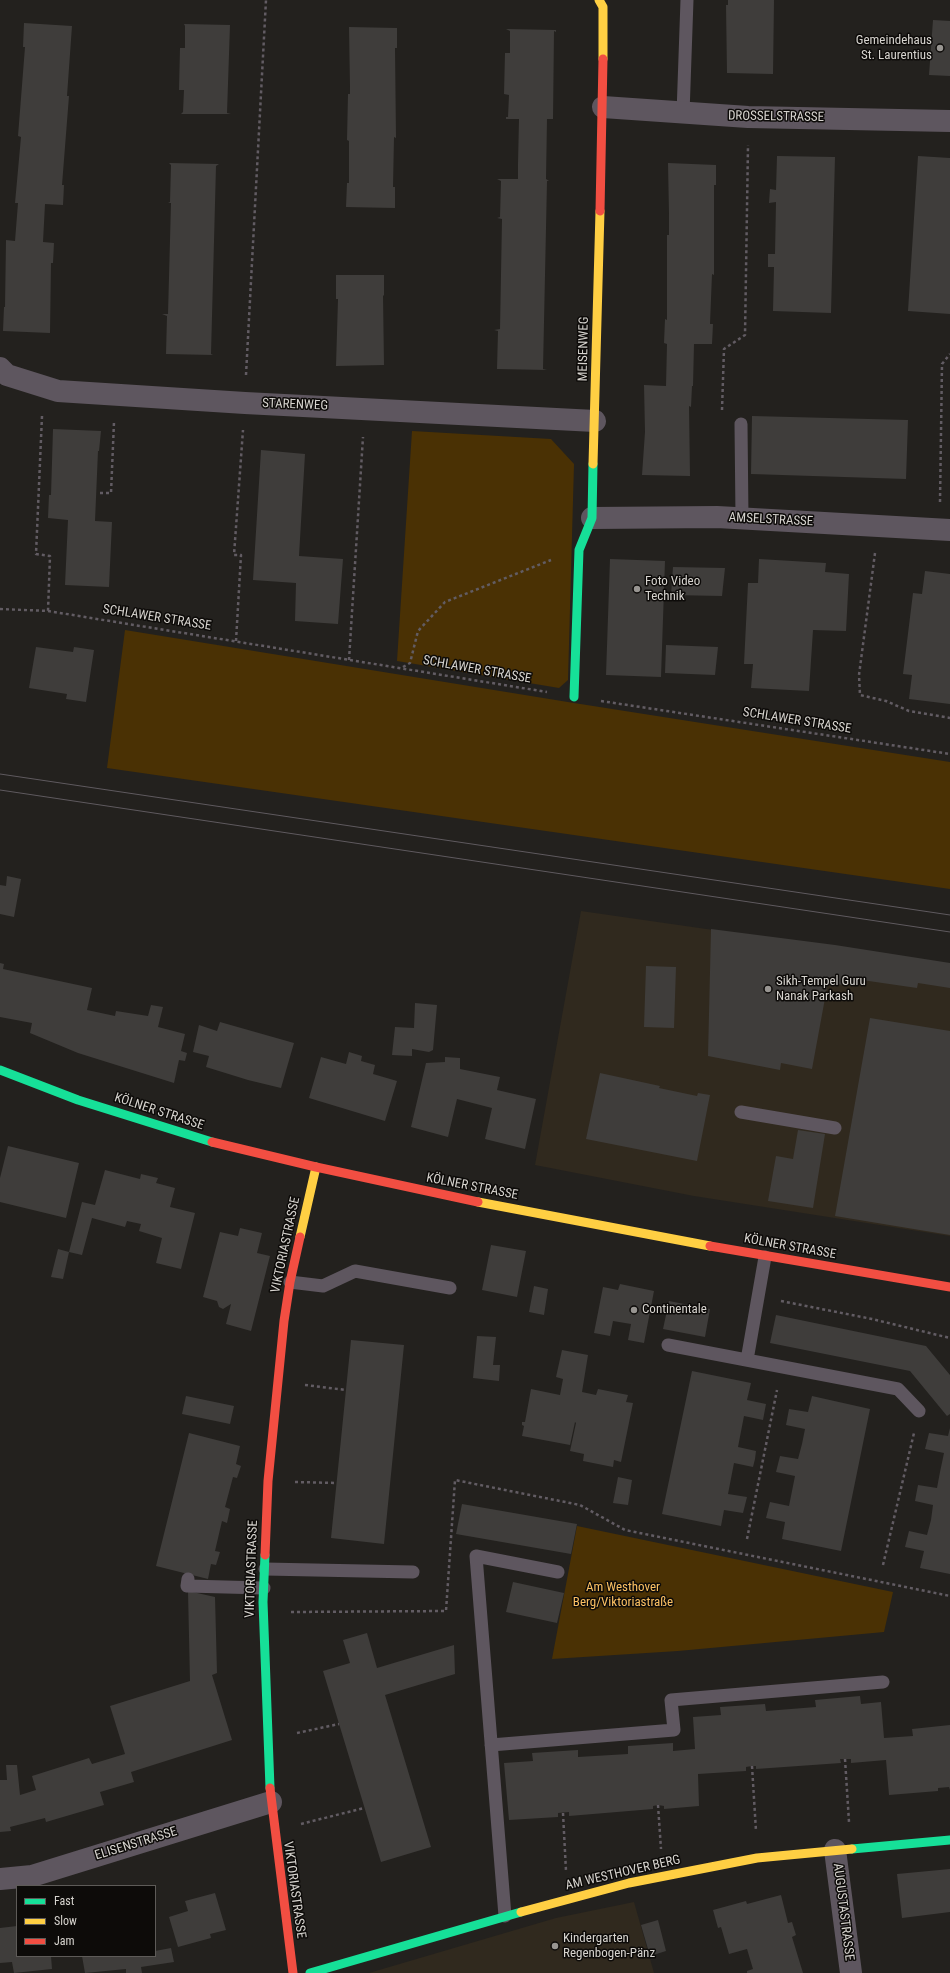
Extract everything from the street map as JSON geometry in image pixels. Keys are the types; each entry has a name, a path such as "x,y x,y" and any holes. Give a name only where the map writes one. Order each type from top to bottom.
{"street":[{"name":"MEISENWEG","path":"574,697 579,550 592,518 603,107 602,7 600,0"},
{"name":"DROSSELSTRASSE","path":"603,107 683,114 748,117 950,121"},
{"name":"STARENWEG","path":"0,368 7,375 58,391 245,403 595,421"},
{"name":"AMSELSTRASSE","path":"592,518 742,518 945,529"},
{"name":"KÖLNER STRASSE","path":"0,1070 78,1100 195,1138 316,1167 444,1195 765,1257 950,1287"},
{"name":"VIKTORIASTRASSE","path":"292,1973 273,1832 267,1740 263,1613 268,1481 290,1282 316,1167"},
{"name":"ELISENSTRASSE","path":"0,1879 32,1876 271,1802"},
{"name":"AM WESTHOVER BERG","path":"310,1973 505,1916 630,1883 663,1876 757,1858 950,1840"},
{"name":"AUGUSTASTRASSE","path":"843,1850 851,1973"}],"lane":[{"path":"683,114 687,0"},
{"path":"741,424 742,518"},
{"path":"741,1112 835,1128"},
{"path":"747,1360 765,1257"},
{"path":"290,1282 323,1286 355,1271 450,1288"},
{"path":"668,1345 898,1388 919,1411"},
{"path":"505,1916 476,1556 558,1572"},
{"path":"265,1569 413,1572"},
{"path":"188,1579 187,1586 264,1588"},
{"path":"491,1745 674,1730 671,1700 883,1682"}],"path":[{"path":"236,641 241,555 234,555 245,403 266,0"},
{"path":"722,414 724,349 745,335 748,117"},
{"path":"945,529 942,364 950,354"},
{"path":"44,386 36,554 50,556 48,611"},
{"path":"100,493 110,493 116,394"},
{"path":"349,660 365,408"},
{"path":"879,525 860,676 860,695 886,701 909,711 950,718"},
{"path":"403,668 410,663 418,631 444,602 579,550"},
{"name":"SCHLAWER STRASSE","path":"0,609 48,611 574,697 950,754"},
{"path":"759,1296 872,1319 950,1338"},
{"path":"747,1539 782,1366"},
{"path":"278,1383 346,1390"},
{"path":"883,1565 919,1411"},
{"path":"263,1613 446,1611 455,1480 580,1505 625,1530 950,1596"},
{"path":"268,1481 337,1483"},
{"path":"267,1740 339,1724"},
{"path":"843,1850 845,1759"},
{"path":"752,1766 757,1858"},
{"path":"658,1805 663,1876"},
{"path":"273,1832 364,1808"},
{"path":"563,1813 567,1900"}],"shaded area":[{"path":"581,911 950,964 950,1236 694,1196 535,1165"},
{"name":"Kindergarten Regenbogen-Pänz","path":"634,1902 654,1973 369,1973 556,1918"}],"green space":[{"path":"412,431 551,439 574,464 568,680 559,688 397,661"},
{"path":"125,630 950,762 950,889 107,768"},
{"name":"Am Westhover Berg/Viktoriastraße","path":"577,1526 893,1592 884,1632 678,1651 552,1659"}],"building":[{"path":"728,0 774,0 773,74 727,73 726,5 728,5"},
{"name":"Gemeindehaus St. Laurentius","path":"933,20 950,21 950,76 929,75"},
{"path":"24,23 72,26 67,96 69,96 62,185 64,185 63,205 45,204 43,242 54,243 53,263 51,263 50,333 3,331 5,307 6,240 15,241 18,203 15,203 21,137 18,136 25,47 23,47"},
{"path":"184,24 230,25 227,113 231,114 181,114 183,112 184,90 179,90 180,48 185,48"},
{"path":"349,27 397,28 397,48 395,48 396,138 394,137 393,187 395,187 395,208 346,207 347,183 349,183 349,141 347,140 348,94 350,94"},
{"path":"506,29 556,30 556,32 554,31 553,119 547,119 546,179 549,181 547,181 543,369 547,370 497,369 498,331 494,330 500,329 502,219 497,218 500,217 501,181 497,179 518,179 519,119 506,119 506,117 508,117 509,95 504,94 505,53 510,53 510,31"},
{"path":"777,156 835,157 831,313 773,311 774,267 768,267 768,254 775,254 776,202 769,203 770,189 776,190"},
{"path":"918,156 950,158 950,314 908,311"},
{"path":"169,163 219,164 216,166 211,354 213,355 166,354 167,316 162,314 168,314 171,203 168,203 170,202 171,165"},
{"path":"668,163 716,165 716,185 714,185 714,275 712,274 710,324 713,324 712,344 694,344 693,386 691,407 689,406 690,476 642,475 645,432 644,385 666,386 667,344 664,343 665,319 667,320 667,235 669,235"},
{"path":"336,275 384,275 384,365 336,366 338,299 336,299"},
{"path":"752,416 908,420 906,479 751,474"},
{"path":"53,429 101,431 98,451 95,521 112,522 109,587 65,585 68,520 48,518 49,495 51,495"},
{"path":"261,450 305,454 299,556 343,559 338,624 295,621 296,583 253,580"},
{"path":"610,559 665,561 661,677 606,675"},
{"path":"759,559 826,563 825,572 849,574 846,631 813,630 809,691 751,688 753,664 744,664 748,583 758,583"},
{"path":"673,567 725,568 722,596 671,595"},
{"path":"925,571 950,574 950,704 909,699 912,675 903,674 913,593 922,594"},
{"path":"666,645 718,647 715,675 665,673"},
{"path":"36,647 73,652 74,647 94,650 86,702 66,699 67,694 29,688"},
{"path":"7,876 21,879 14,917 0,914 0,885 6,886"},
{"name":"Sikh-Tempel Guru Nanak Parkash","path":"711,929 835,945 950,963 950,988 918,983 917,988 848,978 847,986 828,982 812,1069 781,1063 780,1070 708,1056"},
{"path":"0,963 4,964 3,969 92,988 87,1010 115,1016 116,1011 148,1016 151,1005 163,1007 158,1027 185,1034 181,1051 187,1053 185,1061 179,1060 174,1083 78,1053 30,1033 32,1023 0,1017"},
{"path":"646,966 676,967 674,1028 644,1027"},
{"path":"415,1003 437,1005 433,1050 429,1052 412,1049 412,1056 392,1055 395,1027 414,1028"},
{"path":"870,1018 950,1031 950,1235 835,1216"},
{"path":"220,1022 294,1043 281,1088 206,1067 209,1056 193,1052 199,1025 217,1031"},
{"path":"349,1052 362,1056 361,1061 375,1065 373,1074 397,1081 385,1121 309,1098 321,1057 346,1064"},
{"path":"445,1057 460,1058 460,1069 500,1077 497,1090 536,1099 525,1149 485,1139 492,1108 457,1099 448,1137 411,1127 426,1063 445,1062"},
{"path":"600,1073 697,1096 698,1093 710,1095 697,1161 586,1139"},
{"path":"798,1130 825,1134 813,1208 768,1201 776,1156 793,1159"},
{"path":"8,1146 79,1163 66,1218 0,1202 0,1178"},
{"path":"105,1170 140,1179 141,1174 158,1178 156,1183 175,1188 170,1207 195,1213 181,1269 156,1263 162,1238 139,1231 141,1224 127,1221 125,1227 92,1218 82,1255 69,1252 82,1202 95,1205"},
{"path":"240,1228 262,1233 257,1253 270,1256 251,1331 226,1324 231,1304 223,1309 219,1307 217,1301 203,1297 220,1232 238,1236"},
{"path":"491,1245 526,1251 517,1297 482,1290"},
{"path":"58,1249 69,1252 63,1279 51,1277"},
{"path":"620,1284 654,1291 644,1343 628,1340 631,1324 613,1321 610,1336 594,1333 603,1287 618,1290"},
{"path":"534,1286 548,1289 544,1315 529,1312"},
{"path":"669,1301 710,1309 705,1337 663,1329"},
{"path":"776,1315 926,1346 950,1375 950,1414 947,1416 910,1371 770,1343"},
{"path":"477,1336 496,1337 493,1365 500,1365 499,1381 473,1378"},
{"path":"351,1340 404,1345 384,1544 331,1538"},
{"path":"562,1350 588,1355 582,1392 596,1395 598,1389 628,1395 626,1402 633,1403 621,1462 614,1460 613,1467 583,1461 584,1454 570,1451 575,1422 570,1445 522,1436 524,1426 522,1425 522,1422 525,1422 531,1389 560,1395 563,1379 556,1377"},
{"path":"692,1371 751,1383 747,1400 766,1404 763,1420 744,1416 738,1447 756,1451 755,1459 753,1467 734,1463 728,1494 747,1497 743,1513 724,1510 721,1526 662,1514"},
{"path":"186,1396 234,1406 230,1424 182,1414"},
{"path":"812,1396 870,1409 841,1551 782,1539 785,1522 766,1518 770,1502 789,1506 795,1476 776,1472 780,1456 798,1459 805,1429 786,1425 789,1409 808,1412"},
{"path":"950,1428 950,1574 920,1568 924,1551 905,1547 909,1531 927,1535 931,1520 933,1505 915,1501 918,1485 937,1488 944,1453 925,1449 929,1433 948,1436"},
{"path":"189,1433 240,1446 236,1464 241,1466 237,1478 233,1477 225,1507 230,1509 227,1523 222,1521 215,1551 220,1552 216,1565 211,1564 208,1579 156,1566"},
{"path":"618,1477 632,1480 628,1505 613,1503"},
{"path":"462,1504 577,1524 571,1554 456,1534"},
{"path":"513,1582 564,1593 557,1623 506,1612"},
{"path":"188,1591 215,1597 217,1673 212,1675 232,1740 131,1772 134,1782 100,1792 104,1805 46,1822 45,1818 10,1827 11,1831 0,1832 0,1780 7,1780 6,1765 17,1765 20,1795 36,1790 32,1776 89,1758 92,1764 125,1754 110,1706 190,1681"},
{"path":"367,1633 377,1668 454,1645 455,1674 385,1695 431,1847 381,1862 323,1671 350,1663 343,1640"},
{"path":"860,1696 861,1704 881,1702 884,1738 913,1736 912,1729 950,1725 950,1790 949,1787 938,1788 938,1791 889,1795 886,1760 851,1763 851,1759 840,1759 841,1763 756,1769 756,1766 752,1766 746,1767 746,1771 698,1774 699,1806 664,1809 664,1806 658,1805 653,1806 653,1809 569,1816 569,1812 558,1813 558,1817 509,1820 504,1763 533,1761 532,1753 578,1750 578,1757 628,1754 628,1746 673,1743 673,1751 695,1749 693,1717 721,1715 720,1707 765,1704 766,1711 816,1707 815,1700"},
{"path":"950,1869 950,1912 902,1918 897,1874"},
{"path":"215,1893 226,1930 210,1934 211,1938 178,1947 169,1917 188,1911 185,1901"},
{"path":"781,1895 788,1923 792,1922 796,1935 792,1937 803,1973 747,1973 747,1971 753,1969 747,1949 729,1954 721,1927 718,1928 713,1910 746,1901 747,1904"},
{"path":"658,1920 666,1951 650,1956 641,1925"},
{"path":"16,1926 16,1957 51,1957 52,1969 14,1973 12,1962 0,1963 0,1928"},
{"path":"171,1948 174,1962 141,1967 142,1973 126,1973 126,1969 85,1973 82,1957 156,1957 156,1951"}],"tram line":[{"path":"0,774 950,915"},
{"path":"0,790 950,932"}],"traffic: fast":[{"path":"574,697 579,550 592,518 593,464"},
{"path":"0,1070 78,1100 212,1142"},
{"path":"265,1555 263,1602 270,1788"},
{"path":"852,1849 950,1840"},
{"path":"310,1973 521,1912"}],"traffic: slow":[{"path":"599,0 603,7 603,59"},
{"path":"593,464 600,211"},
{"path":"300,1237 316,1167"},
{"path":"478,1202 710,1246"},
{"path":"521,1912 629,1883 757,1858 852,1849"}],"traffic: jam":[{"path":"600,211 603,59"},
{"path":"212,1142 316,1167 478,1202"},
{"path":"265,1555 268,1481 284,1321 290,1282 300,1237"},
{"path":"710,1246 950,1287"},
{"path":"270,1788 293,1973"}],"place":[{"name":"Gemeindehaus St. Laurentius","path":"940,48"},
{"name":"Foto Video Technik","path":"637,589"},
{"name":"Sikh-Tempel Guru Nanak Parkash","path":"768,989"},
{"name":"Continentale","path":"634,1310"},
{"name":"Kindergarten Regenbogen-Pänz","path":"555,1946"}]}
